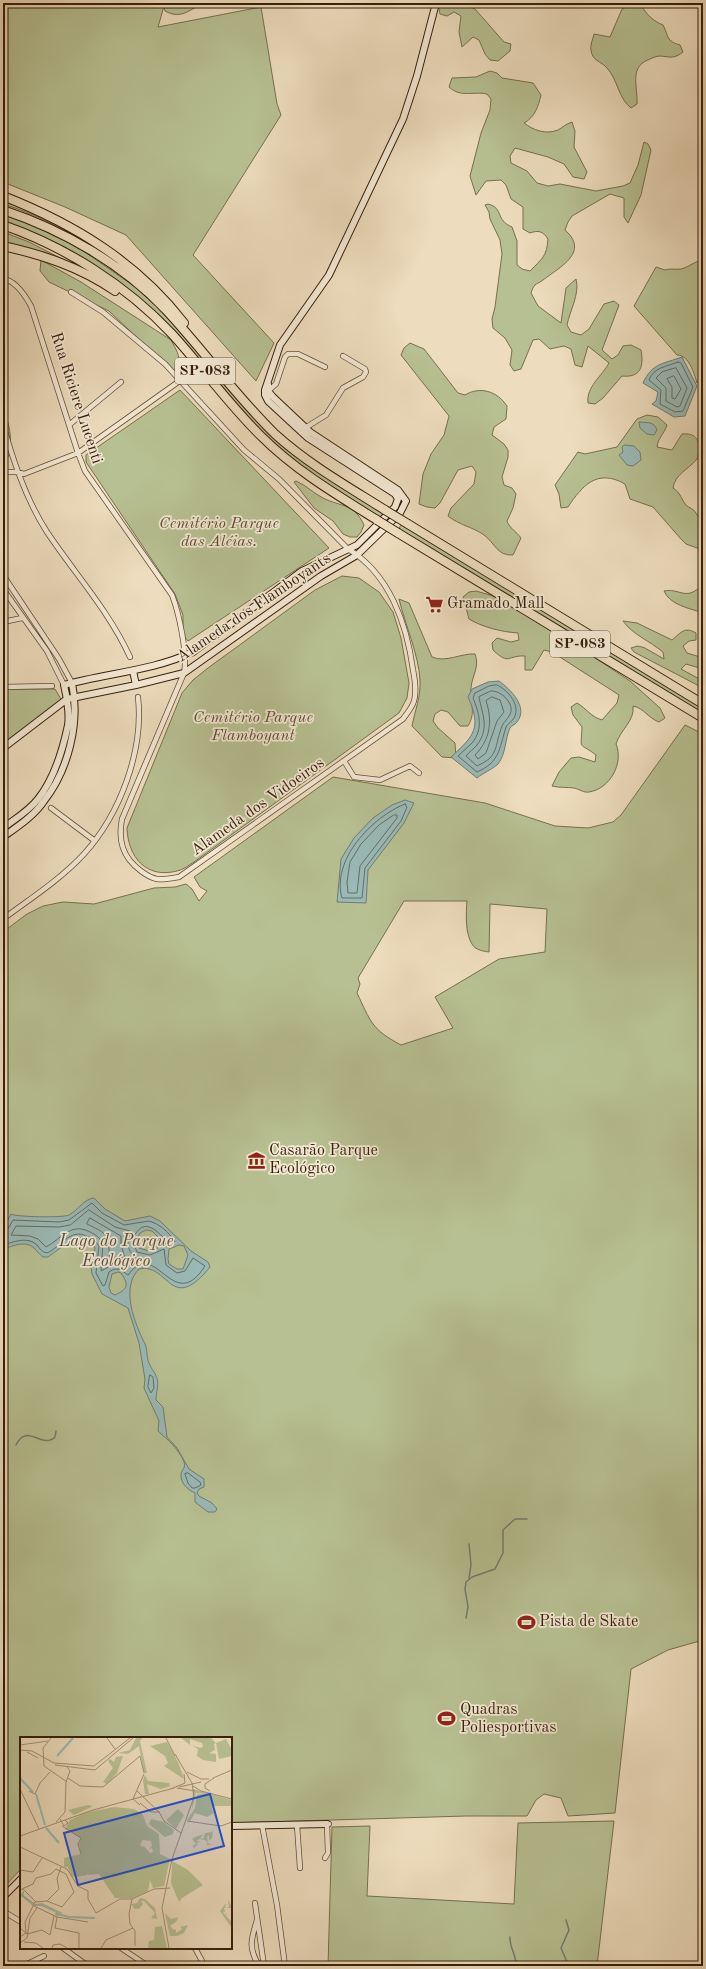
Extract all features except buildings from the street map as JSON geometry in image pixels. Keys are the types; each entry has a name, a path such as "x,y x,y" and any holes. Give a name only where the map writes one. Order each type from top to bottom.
{"highway":[{"path":"3,196 68,224 103,246 134,270 168,303 242,398"},
{"name":"SP-083","path":"3,210 33,221 76,242 130,278 166,310 242,398 277,435 311,462 385,510 703,704"},
{"name":"SP-083","path":"3,225 52,246 97,272 141,304 180,343 231,403 272,447 311,478 398,533 703,718"},
{"path":"3,246 54,259 88,274 132,302 180,343"}],"street":[{"path":"406,501 398,490 378,480 303,430 288,416 268,401 265,396 268,380 280,345 319,291 338,258 403,119 417,76 436,3"},
{"name":"Rua Riciere Lucenti","path":"3,279 6,279 18,288 31,306 85,471 172,595 178,611 185,666 184,673"},
{"path":"3,472 16,472 24,474 78,453 181,380 127,330 103,312 71,292"},
{"path":"268,391 276,384 285,357 288,354 298,354 326,367"},
{"path":"303,430 326,415 344,388 363,377 366,372 365,369 343,356"},
{"name":"Alameda dos Vidoeiros","path":"181,380 244,450 279,479 348,549 357,555 376,575 388,591 396,605 409,643 415,687 415,699 412,708 403,719 184,875 179,877 158,879 147,875 130,863 124,855 120,844 119,832 128,804 184,673"},
{"path":"268,380 268,391 288,416"},
{"path":"69,425 121,382"},
{"path":"3,424 16,472 27,497 48,532 91,591 121,638 130,657"},
{"path":"3,461 5,431"},
{"path":"378,480 395,494 398,499 406,501"},
{"name":"Alameda dos Flamboyants","path":"64,685 133,671 184,656 199,648 302,571 357,545 366,538 395,507 398,499"},
{"name":"Alameda dos Flamboyants","path":"67,699 136,685 184,673 321,576 357,555 400,513 406,501"},
{"path":"3,575 59,658 72,683 75,697 75,724 61,773 44,802 28,818 3,837"},
{"path":"280,587 288,599"},
{"path":"3,589 22,618 47,651 64,685 67,699 68,724 50,779 38,799 27,810 3,828"},
{"path":"3,622 22,618"},
{"path":"133,671 136,685"},
{"path":"3,687 52,686"},
{"path":"3,919 71,867 95,841 116,803 133,761 139,730 138,697"},
{"path":"3,748 67,699"},
{"path":"344,762 354,777 378,780 408,766 412,766 419,773"},
{"path":"51,808 95,841"},
{"path":"232,1826 328,1824 328,1853 325,1858"},
{"path":"262,1825 277,1905 285,1966"},
{"path":"297,1825 300,1868"},
{"path":"3,1898 20,1880"},
{"path":"255,1903 264,1966"},
{"path":"3,1911 20,1921"},
{"path":"257,1918 250,1944 251,1951 259,1966"},
{"path":"64,1949 88,1966"},
{"path":"122,1949 148,1966"},
{"path":"196,1949 202,1961 202,1966"},
{"path":"23,1966 44,1956"}],"green space":[{"path":"3,3 207,3 177,15 165,11 164,6 158,27 261,7 277,104 281,115 193,255 274,343 256,381 126,235 65,207 3,182"},
{"path":"438,3 462,3 475,9 504,42 511,44 510,51 498,61 490,60 485,54 479,40 473,37 462,47 459,32 461,16 454,12 447,16 440,14"},
{"path":"634,3 641,5 650,17 663,25 668,38 672,42 680,45 683,52 675,57 660,56 642,63 636,73 637,104 631,108 623,99 611,73 593,56 591,44 594,34 610,37 622,9"},
{"path":"490,71 497,73 502,78 533,83 541,95 536,111 528,121 524,123 528,126 536,130 549,132 558,130 572,122 575,131 574,147 587,172 584,179 573,177 564,164 548,157 515,148 510,156 511,163 527,171 537,183 548,186 560,184 596,191 623,186 630,183 638,165 644,142 648,144 651,150 641,195 628,223 624,217 624,198 610,194 572,216 565,230 572,238 574,252 564,264 535,285 531,293 538,306 561,323 566,288 576,279 576,296 567,325 571,332 581,335 589,329 604,304 614,301 619,305 602,350 612,359 618,355 623,346 631,345 641,350 641,366 637,373 622,376 603,398 595,404 588,403 589,392 609,363 588,346 582,367 575,365 571,349 564,346 550,349 539,339 533,340 521,369 514,371 510,365 512,350 505,338 493,328 492,319 502,254 500,240 485,205 488,204 496,208 503,221 512,227 517,241 517,265 522,269 530,271 541,260 545,253 548,239 540,232 530,233 523,229 523,207 511,199 506,185 501,180 486,181 476,195 470,176 481,133 490,110 491,99 487,94 463,93 449,87 452,78 476,77"},
{"path":"3,198 77,232 132,273 102,253 54,225 21,210 3,204"},
{"path":"3,213 57,236 82,250 134,286 166,315 254,416 384,514 381,518 291,460 238,408 119,284 3,223"},
{"path":"3,232 29,242 78,267 3,244"},
{"path":"41,260 81,282 171,340 178,356 178,367 172,371 109,311 49,282 40,271"},
{"path":"703,260 703,376 697,383 693,370 688,361 677,355 634,306 656,267 665,270 681,269"},
{"path":"410,343 424,349 458,393 465,395 476,391 488,392 498,397 507,406 506,419 494,427 492,435 504,444 508,450 508,457 502,477 504,485 512,488 516,494 513,508 507,521 521,538 513,555 503,553 484,535 448,516 451,508 474,484 476,472 472,466 458,470 440,503 435,508 419,504 423,474 431,454 444,435 449,416 401,355 404,348"},
{"name":"Cemitério Parque das Aléias.","path":"180,390 329,548 188,641 183,635 183,615 175,594 86,462 86,455"},
{"path":"3,408 9,425 11,444 9,456 3,458"},
{"path":"647,415 658,417 667,425 657,447 672,450 682,434 692,435 698,441 699,449 697,459 676,479 673,488 686,505 695,512 700,521 703,540 700,549 686,544 653,507 630,499 625,484 615,480 606,478 591,482 579,492 568,507 561,508 559,494 555,485 578,452 585,454 617,447 637,419"},
{"path":"296,481 323,498 351,509 356,513 364,525 357,537 350,537 343,534 333,521 314,508 294,482"},
{"path":"402,524 703,708 703,715 398,529"},
{"name":"Cemitério Parque Flamboyant","path":"342,576 359,578 379,592 393,612 401,638 409,683 407,698 399,713 186,867 166,873 148,869 135,856 128,839 127,828 182,693 193,680 208,668 315,590"},
{"path":"699,588 703,591 703,613 675,603 664,591 690,593"},
{"path":"476,591 497,597 553,630 630,681 660,708 665,718 659,722 637,707 633,706 630,721 616,744 618,751 617,767 609,781 597,790 587,792 574,788 552,786 559,772 571,758 579,757 595,762 596,755 583,747 581,743 582,727 573,715 571,707 577,703 595,717 602,720 617,703 619,695 552,652 544,650 532,670 525,670 525,656 509,659 503,658 493,650 492,643 497,638 511,642 519,640 518,633 492,629 469,619 463,597 469,592"},
{"path":"399,599 409,603 432,657 443,659 475,654 477,663 471,693 472,716 468,726 460,726 448,712 441,710 435,714 433,721 438,728 455,743 456,758 442,757 412,726 420,692 420,680 417,661"},
{"path":"623,621 637,623 672,640 686,630 696,633 696,640 689,641 683,646 687,653 700,657 703,656 703,669 686,664 681,669 703,681 703,688 634,652 631,648 638,646 645,648 664,659 663,652 637,634"},
{"path":"3,689 55,689 62,701 3,743"},
{"path":"685,725 703,734 703,1640 668,1650 631,1669 615,1813 568,1816 561,1798 544,1794 536,1800 527,1816 466,1816 232,1823 232,1737 20,1737 20,1870 3,1888 3,932 27,914 43,906 63,902 94,904 154,888 175,887 186,884 192,889 199,901 207,891 200,887 194,877 333,777 485,803 555,826 588,828 613,822 621,815","holes":["404,901 467,901 466,923 472,944 479,950 489,952 490,904 547,909 545,952 499,959 435,997 453,1028 401,1045 383,1034 369,1018 357,993 360,984 358,978"]},
{"path":"614,1821 597,1966 328,1966 332,1827 370,1826 367,1896 514,1904 518,1823"}],"water":[{"path":"682,357 697,386 685,416 674,417 652,404 656,401 658,392 643,383 646,376 654,368"},
{"path":"639,422 654,425 657,430 654,435 647,434 640,428"},
{"path":"624,445 634,446 640,452 641,460 633,466 627,465 619,455 623,452 622,447"},
{"path":"499,681 517,699 521,710 520,716 516,723 510,728 501,760 493,768 477,778 451,757 465,743 473,731 475,724 474,716 468,697 472,689 488,682"},
{"path":"405,800 414,803 404,823 368,870 366,903 337,902 341,859 354,838 373,818 392,805"},
{"name":"Lago do Parque Ecológico","path":"94,1198 105,1209 125,1221 150,1216 160,1221 191,1251 208,1262 210,1267 197,1281 186,1287 178,1287 171,1284 157,1273 149,1269 139,1269 133,1277 130,1296 131,1306 137,1327 146,1347 147,1358 157,1379 158,1385 156,1400 163,1407 167,1437 177,1448 189,1469 204,1479 204,1487 199,1489 197,1493 199,1496 212,1503 217,1509 215,1512 208,1512 195,1502 195,1493 187,1488 181,1477 185,1466 182,1457 173,1445 158,1431 159,1421 144,1388 145,1379 139,1343 128,1308 102,1294 92,1274 91,1267 94,1259 95,1247 79,1237 74,1238 48,1257 43,1257 34,1248 27,1244 19,1244 3,1249 3,1229 11,1214 49,1217 65,1216 72,1213 84,1202","holes":["146,1230 152,1231 161,1240 157,1249 149,1251 139,1248 136,1242 140,1233","179,1245 184,1246 188,1255 183,1269 177,1269 169,1264 169,1249","118,1272 121,1273 126,1284 125,1289 115,1295 111,1293 109,1287 112,1274"]}],"waterway":[{"path":"16,1445 20,1439 25,1436 50,1440 55,1437 56,1431"},
{"path":"466,1618 468,1607 465,1589 466,1582 472,1577 495,1569 503,1553 503,1530 515,1519 527,1519"},
{"path":"469,1544 471,1565 469,1578"},
{"path":"566,1920 569,1930 561,1948 567,1962 567,1966"},
{"path":"510,1937 516,1966"}],"place":[{"name":"Gramado Mall","path":"434,604"},
{"name":"Casarão Parque Ecológico","path":"256,1160"},
{"name":"Pista de Skate","path":"526,1622"},
{"name":"Quadras Poliesportivas","path":"447,1719"}]}
